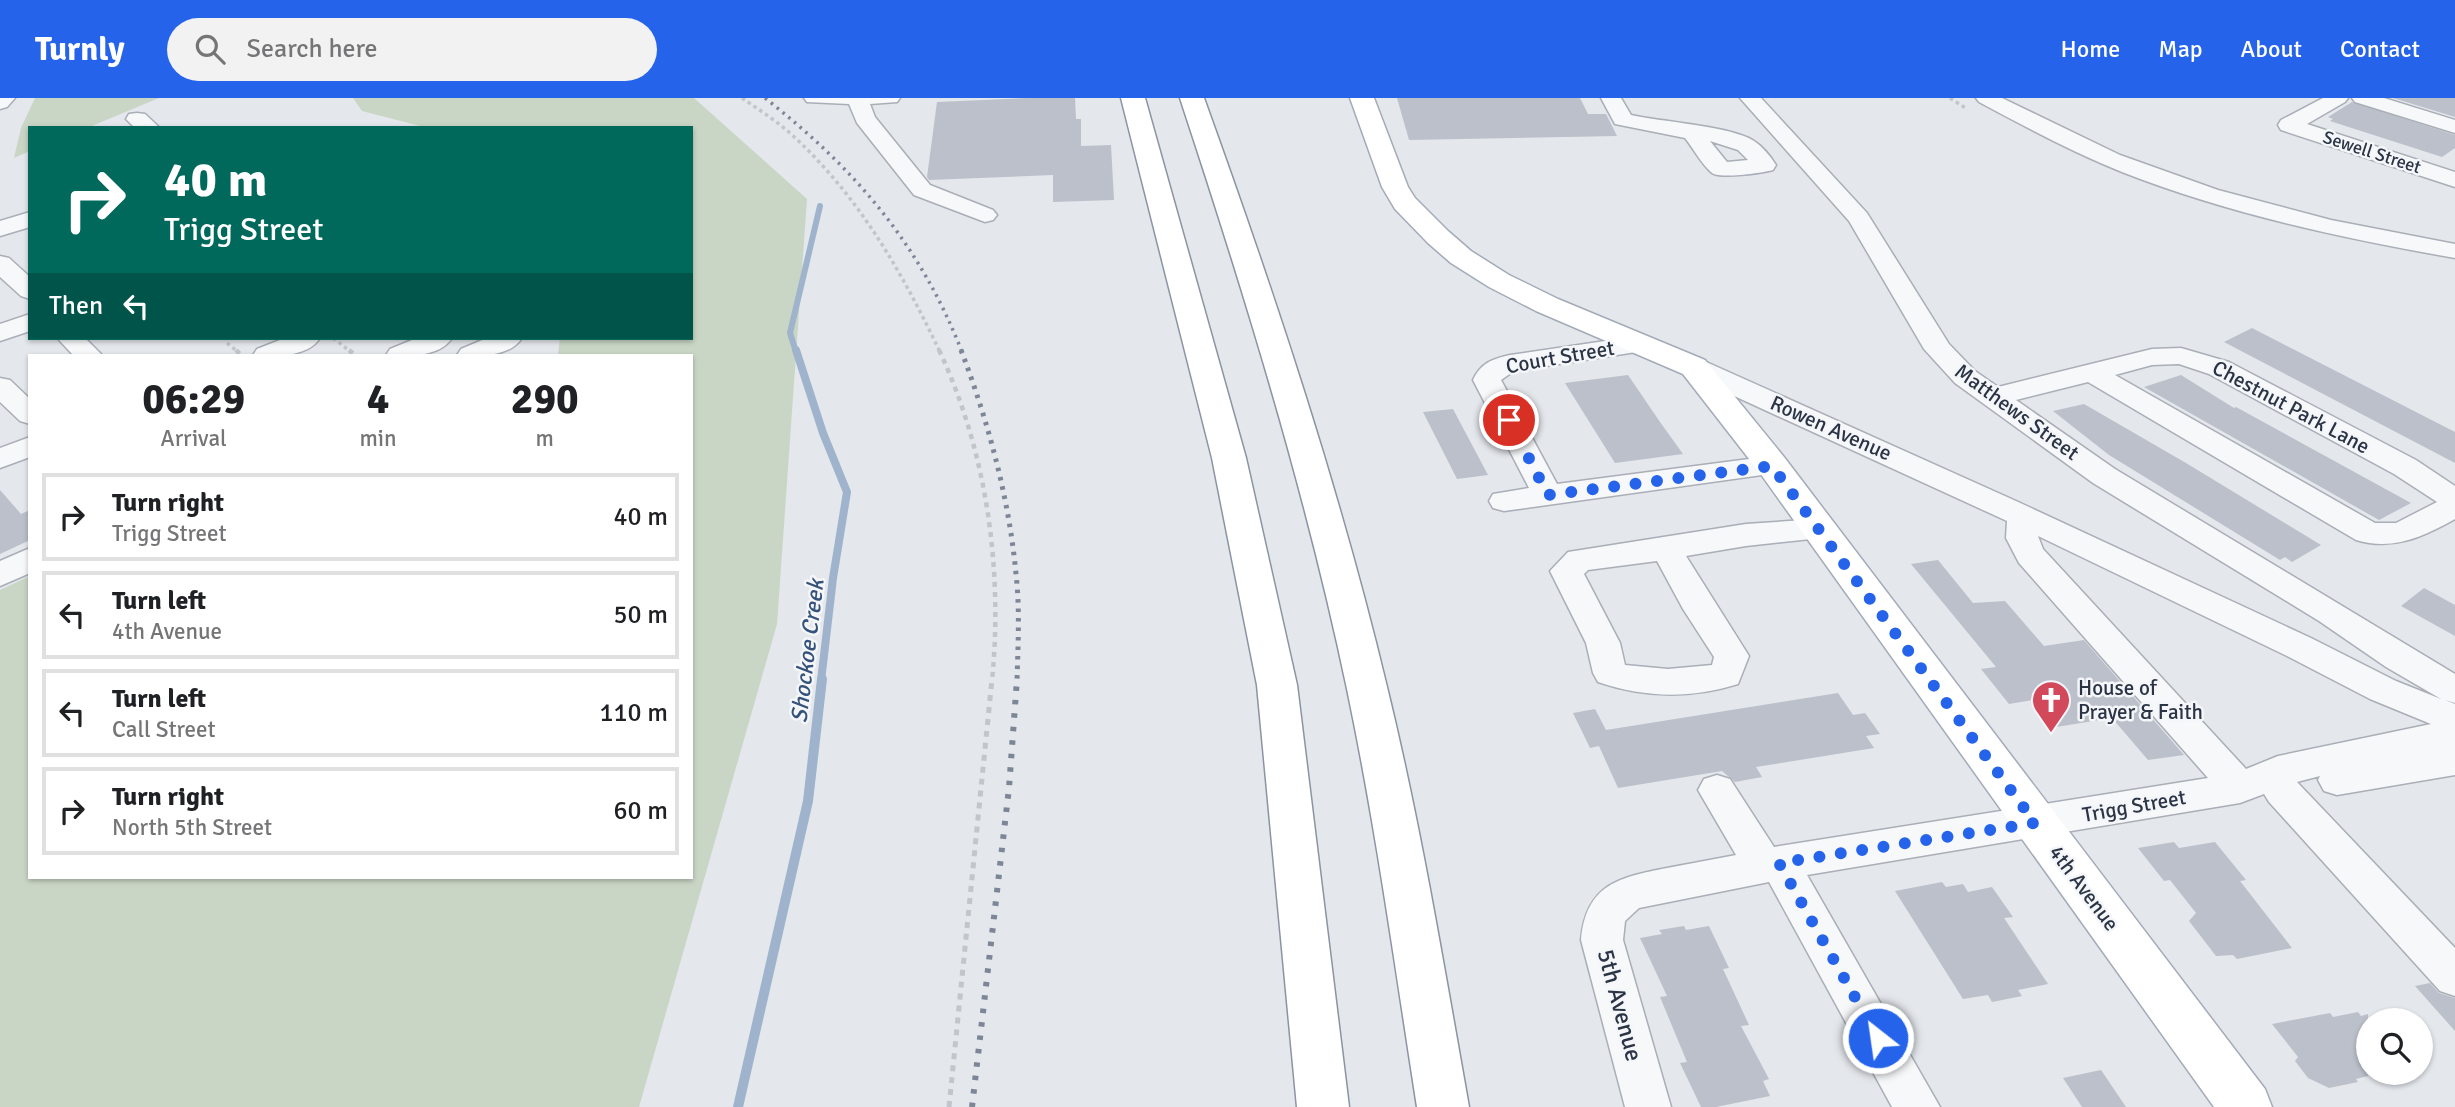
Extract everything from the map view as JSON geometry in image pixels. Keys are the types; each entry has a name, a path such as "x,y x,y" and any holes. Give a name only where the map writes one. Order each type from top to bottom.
{"main road":[{"path":"1133,98 1228,458 1277,685 1323,1107"},
{"path":"1192,98 1279,356 1354,630 1391,804 1443,1107"},
{"name":"Rowen Avenue","path":"1362,98 1390,176 1405,203 1461,257 1499,281 1547,305 1693,367"},
{"name":"4th Avenue","path":"1693,367 1772,466 2246,1107"}],"street":[{"path":"0,103 5,98"},
{"path":"814,98 890,98"},
{"path":"1611,98 1623,119 1693,134"},
{"name":"Matthews Street","path":"1750,98 1859,218 1938,349 1965,377 2104,475 2331,613 2398,658 2455,690"},
{"path":"1986,98 2100,155 2225,200 2322,226 2455,251"},
{"name":"Sewell Street","path":"2338,98 2288,125 2455,180"},
{"path":"2362,98 2455,127"},
{"path":"858,99 865,118 922,190 985,215"},
{"path":"0,229 28,220"},
{"path":"0,264 28,289"},
{"path":"0,333 28,322"},
{"path":"253,354 300,340"},
{"path":"402,354 434,340"},
{"path":"473,354 505,340"},
{"name":"Court Street","path":"1548,495 1487,380 1493,369 1510,363 1639,344"},
{"name":"Chestnut Park Lane","path":"1994,397 2161,355 2200,360 2404,467 2455,500"},
{"name":"Rowen Avenue","path":"1693,367 2023,517 2300,647 2383,690 2455,719"},
{"path":"2091,372 2367,533 2380,536 2403,533 2455,506"},
{"path":"0,386 28,413"},
{"path":"0,459 28,447"},
{"path":"1504,501 1772,466"},
{"path":"2023,517 2022,538 2030,555 2256,788 2455,977"},
{"path":"1666,549 1695,601 1732,656 1726,675 1679,684 1629,680 1610,673 1603,643 1566,571 1579,560 1746,536 1819,530"},
{"path":"0,575 28,560"},
{"name":"Matthews Street","path":"2331,613 2370,628 2455,673"},
{"name":"Rowen Avenue","path":"2300,647 2338,656 2455,705"},
{"name":"Trigg Street","path":"2256,788 2278,771 2415,740 2455,736"},
{"name":"Trigg Street","path":"1613,904 1628,893 1772,865 2256,788 2455,760"},
{"path":"1717,790 1772,865 1917,1107"},
{"name":"5th Avenue","path":"1613,904 1603,920 1602,940 1648,1107"}],"path":[{"path":"742,98 789,132 831,176 872,227 908,282 945,363 980,464 994,574 994,658 949,1107"},
{"path":"335,340 354,354"},
{"path":"227,343 253,354"}],"green space":[{"path":"35,98 159,98 92,126 28,126 28,152 14,158 21,128"},
{"path":"353,98 694,98 807,199 777,624 639,1107 0,1107 0,590 28,577 28,879 693,879 693,354 558,354 560,340 693,340 693,126 420,126 362,111"}],"building":[{"path":"1075,98 1076,119 1081,119 1081,146 1111,145 1114,200 1053,202 1053,175 929,180 927,177 937,102"},
{"path":"1397,98 1580,98 1588,114 1606,114 1617,136 1409,140"},
{"path":"2393,98 2455,98 2455,117"},
{"path":"2352,102 2455,135 2455,148 2442,157 2330,121 2333,119 2328,117"},
{"path":"2252,328 2455,432 2455,463 2224,342"},
{"path":"1628,375 1683,454 1615,463 1565,383"},
{"path":"2181,375 2234,408 2411,503 2379,520 2144,387"},
{"path":"2084,404 2321,545 2292,562 2285,557 2280,560 2109,455 2053,411"},
{"path":"1453,409 1488,475 1457,479 1423,412"},
{"path":"0,490 21,514 28,511 28,541 0,554"},
{"path":"1938,560 1973,603 2005,601 2044,646 2084,640 2184,755 2148,760 2112,718 2056,727 2033,700 2009,704 1981,669 1996,667 1911,564"},
{"path":"2424,588 2455,605 2455,636 2401,606"},
{"path":"1838,693 1853,715 1865,713 1880,734 1866,736 1874,748 1756,767 1762,777 1735,782 1722,771 1618,788 1599,746 1590,748 1573,713 1595,709 1606,730"},
{"path":"2174,842 2179,848 2215,842 2246,880 2240,881 2292,948 2237,959 2233,955 2216,956 2189,921 2196,913 2170,880 2164,881 2138,848"},
{"path":"1942,882 1946,887 1963,884 1968,892 1992,887 2013,917 2004,918 2048,984 2018,990 2022,996 1992,1002 1988,995 1963,999 1895,891"},
{"path":"1684,926 1686,930 1709,926 1729,968 1723,969 1749,1025 1741,1026 1769,1079 1763,1081 1770,1096 1716,1107 1701,1107 1680,1063 1687,1062 1660,997 1667,996 1640,938 1662,934 1659,930"},
{"path":"2430,983 2439,993 2455,998 2455,1031 2415,986"},
{"path":"2356,1012 2356,1082 2329,1088 2308,1078 2295,1061 2298,1057 2272,1024 2330,1013 2333,1017"},
{"path":"2101,1070 2126,1107 2082,1107 2063,1078"}],"waterway":[{"name":"Shockoe Creek","path":"796,352 790,333 820,206"},
{"name":"Shockoe Creek","path":"796,350 823,433 847,492 833,578 821,681"},
{"name":"Shockoe Creek","path":"738,1107 808,801 822,679"}],"railway":[{"path":"765,98 828,152 882,211 926,277 962,352"},
{"path":"961,350 980,404 1003,488 1013,545 1018,600 1017,681"},
{"path":"972,1107 1009,788 1017,679"}],"place":[{"name":"House of Prayer & Faith","path":"2051,734"}],"route":[{"path":"1509,420 1548,495 1772,466 2035,823 1779,863 1878,1038"}]}
